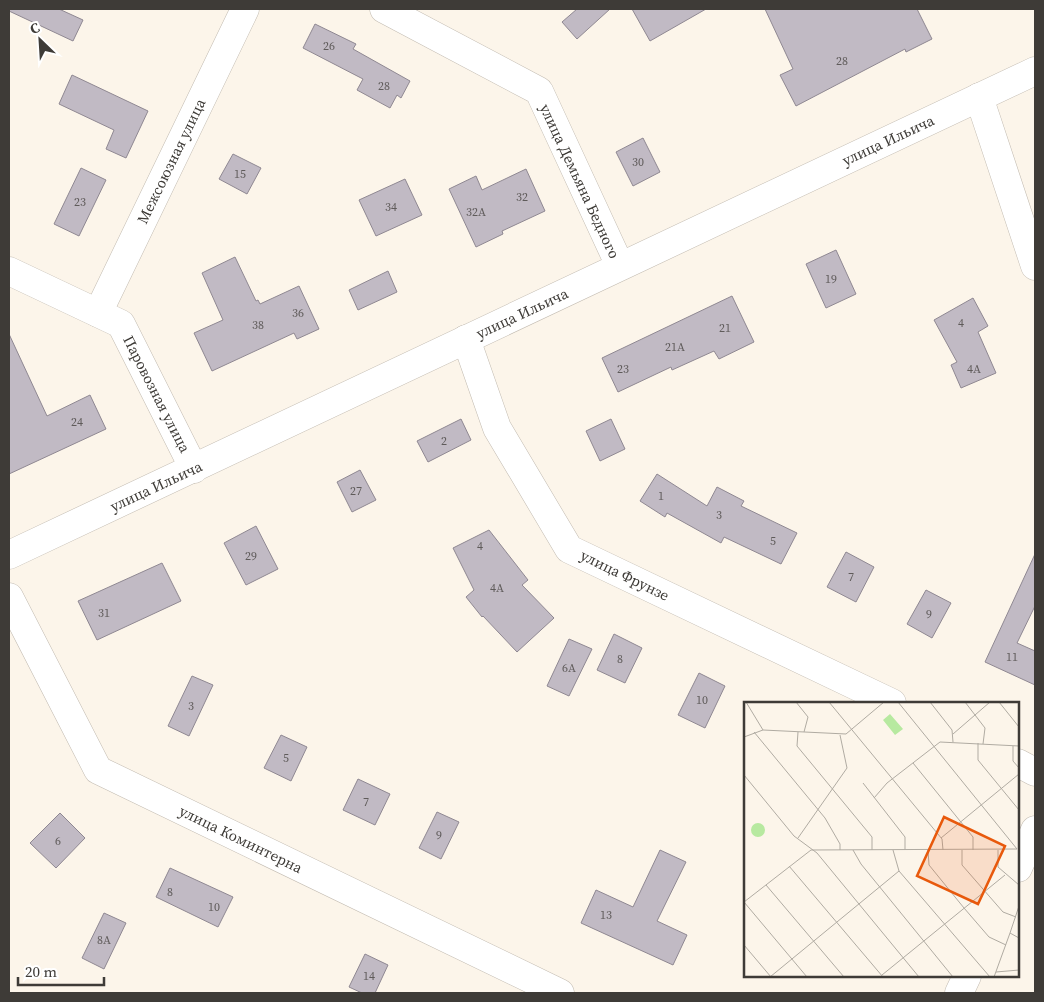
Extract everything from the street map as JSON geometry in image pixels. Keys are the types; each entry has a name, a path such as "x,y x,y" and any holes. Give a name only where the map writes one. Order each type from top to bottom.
{"street":[{"name":"Межсоюзная улица","path":"98,313 245,9"},
{"name":"улица Демьяна Бедного","path":"384,9 539,91 620,266"},
{"name":"улица Ильича","path":"9,555 1035,71"},
{"path":"980,97 1035,266"},
{"name":"Паровозная улица","path":"9,271 121,324 194,469"},
{"name":"улица Фрунзе","path":"466,339 497,428 569,548 890,702"},
{"name":"улица Коминтерна","path":"9,597 98,770 560,993"},
{"path":"1019,764 1035,772"},
{"path":"1019,866 1035,830"},
{"path":"959,993 967,977"}],"building":[{"path":"9,9 59,9 83,20 73,41 9,11"},
{"path":"577,9 610,9 577,39 562,22"},
{"path":"632,9 706,9 650,41"},
{"path":"765,9 917,9 932,39 906,52 905,49 796,106 780,75 793,69"},
{"path":"315,24 356,44 353,49 410,81 401,98 397,95 390,108 357,90 363,79 303,48"},
{"path":"72,75 148,111 126,158 106,149 114,130 59,104"},
{"path":"643,138 660,172 633,186 616,152"},
{"path":"233,154 261,168 247,194 219,179"},
{"path":"81,168 106,180 79,236 54,224"},
{"path":"526,169 545,211 502,231 503,234 476,247 449,189 476,176 482,190"},
{"path":"405,179 422,215 376,236 359,200"},
{"path":"836,250 856,294 826,308 806,264"},
{"path":"235,257 256,301 258,300 260,304 299,286 319,329 297,339 294,333 212,371 194,333 223,320 202,273"},
{"path":"388,271 397,292 358,310 349,290"},
{"path":"732,296 754,342 719,359 714,351 672,370 671,367 618,392 602,358"},
{"path":"973,298 988,326 978,332 996,373 961,388 951,365 957,362 934,320"},
{"path":"9,334 47,416 90,395 106,429 9,474"},
{"path":"461,419 471,440 428,462 417,441"},
{"path":"611,419 625,449 600,461 586,431"},
{"path":"360,470 376,500 352,512 337,482"},
{"path":"657,474 707,506 717,487 744,501 741,506 797,533 781,564 724,537 721,543 667,513 665,517 640,501"},
{"path":"256,526 278,569 246,585 224,543"},
{"path":"489,530 528,580 522,585 554,618 517,652 482,617 466,597 474,590 453,548"},
{"path":"846,552 874,567 856,602 827,587"},
{"path":"1035,554 1035,606 1017,643 1035,651 1035,685 985,662"},
{"path":"162,563 181,601 97,640 78,601"},
{"path":"926,590 951,603 932,638 907,624"},
{"path":"614,634 642,648 625,683 597,670"},
{"path":"569,639 592,649 569,696 547,686"},
{"path":"699,673 725,686 705,728 678,715"},
{"path":"192,676 213,685 189,736 168,726"},
{"path":"281,735 307,747 291,781 264,768"},
{"path":"358,779 390,794 375,825 343,810"},
{"path":"437,812 459,822 441,859 419,848"},
{"path":"60,813 85,838 56,868 30,843"},
{"path":"660,850 686,862 657,921 687,935 673,965 581,923 596,890 633,907"},
{"path":"170,868 233,897 218,927 156,897"},
{"path":"104,913 126,923 104,969 82,958"},
{"path":"365,954 388,965 375,993 362,993 349,987"}]}
